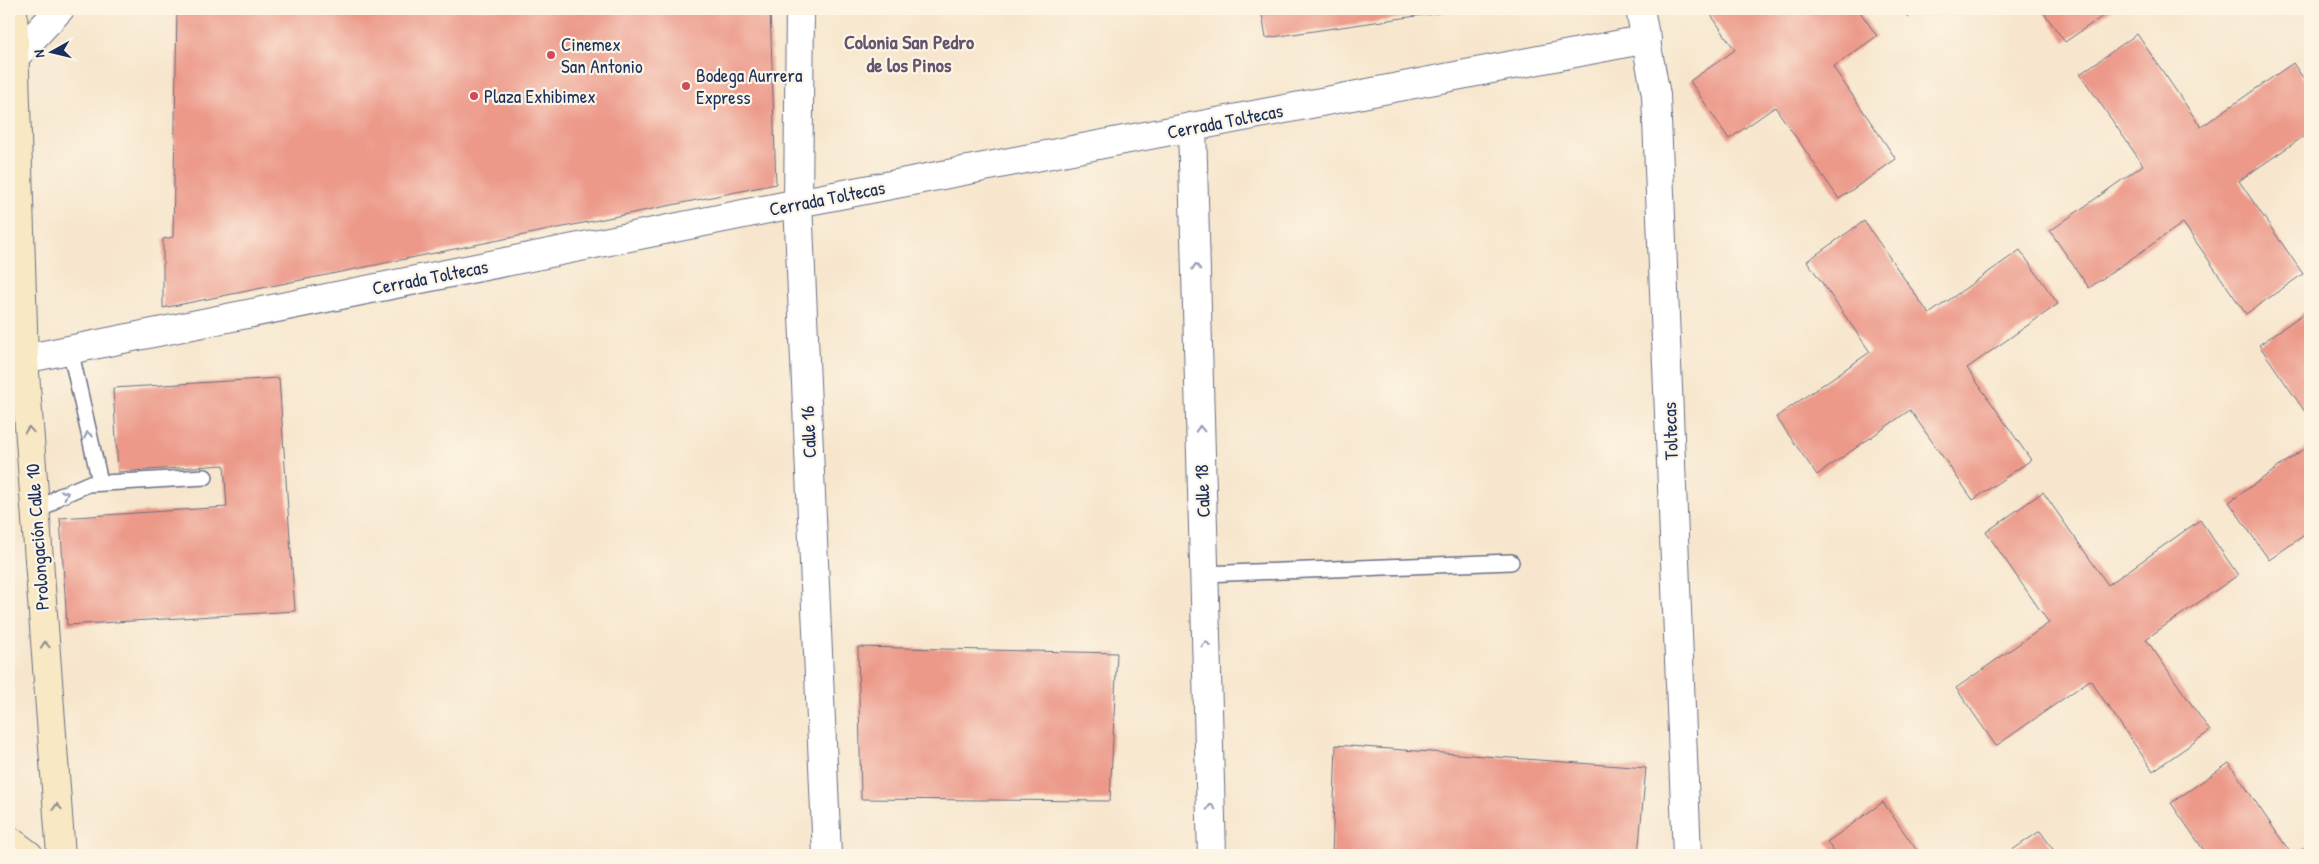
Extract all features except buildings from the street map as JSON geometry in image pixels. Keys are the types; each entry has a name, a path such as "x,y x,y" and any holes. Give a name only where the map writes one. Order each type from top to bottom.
{"street":[{"name":"Prolongación Calle 10","path":"13,9 16,360 36,515 60,855"},
{"path":"14,58 60,9"},
{"name":"Calle 16","path":"800,9 798,203 827,855"},
{"name":"Toltecas","path":"1640,9 1656,95 1687,855"},
{"name":"Cerrada Toltecas","path":"16,360 798,203 1647,39"},
{"name":"Calle 18","path":"1192,127 1212,855"},
{"path":"9,840 29,855"}],"lane":[{"path":"70,349 100,482"},
{"path":"36,515 58,497 88,484 205,477"},
{"path":"1204,574 1511,562"}],"place":[{"name":"Cinemex San Antonio","path":"551,55"},
{"name":"Bodega Aurrera Express","path":"686,86"},
{"name":"Plaza Exhibimex","path":"474,96"}],"district":[{"name":"Colonia San Pedro de los Pinos","path":"909,54"}]}
